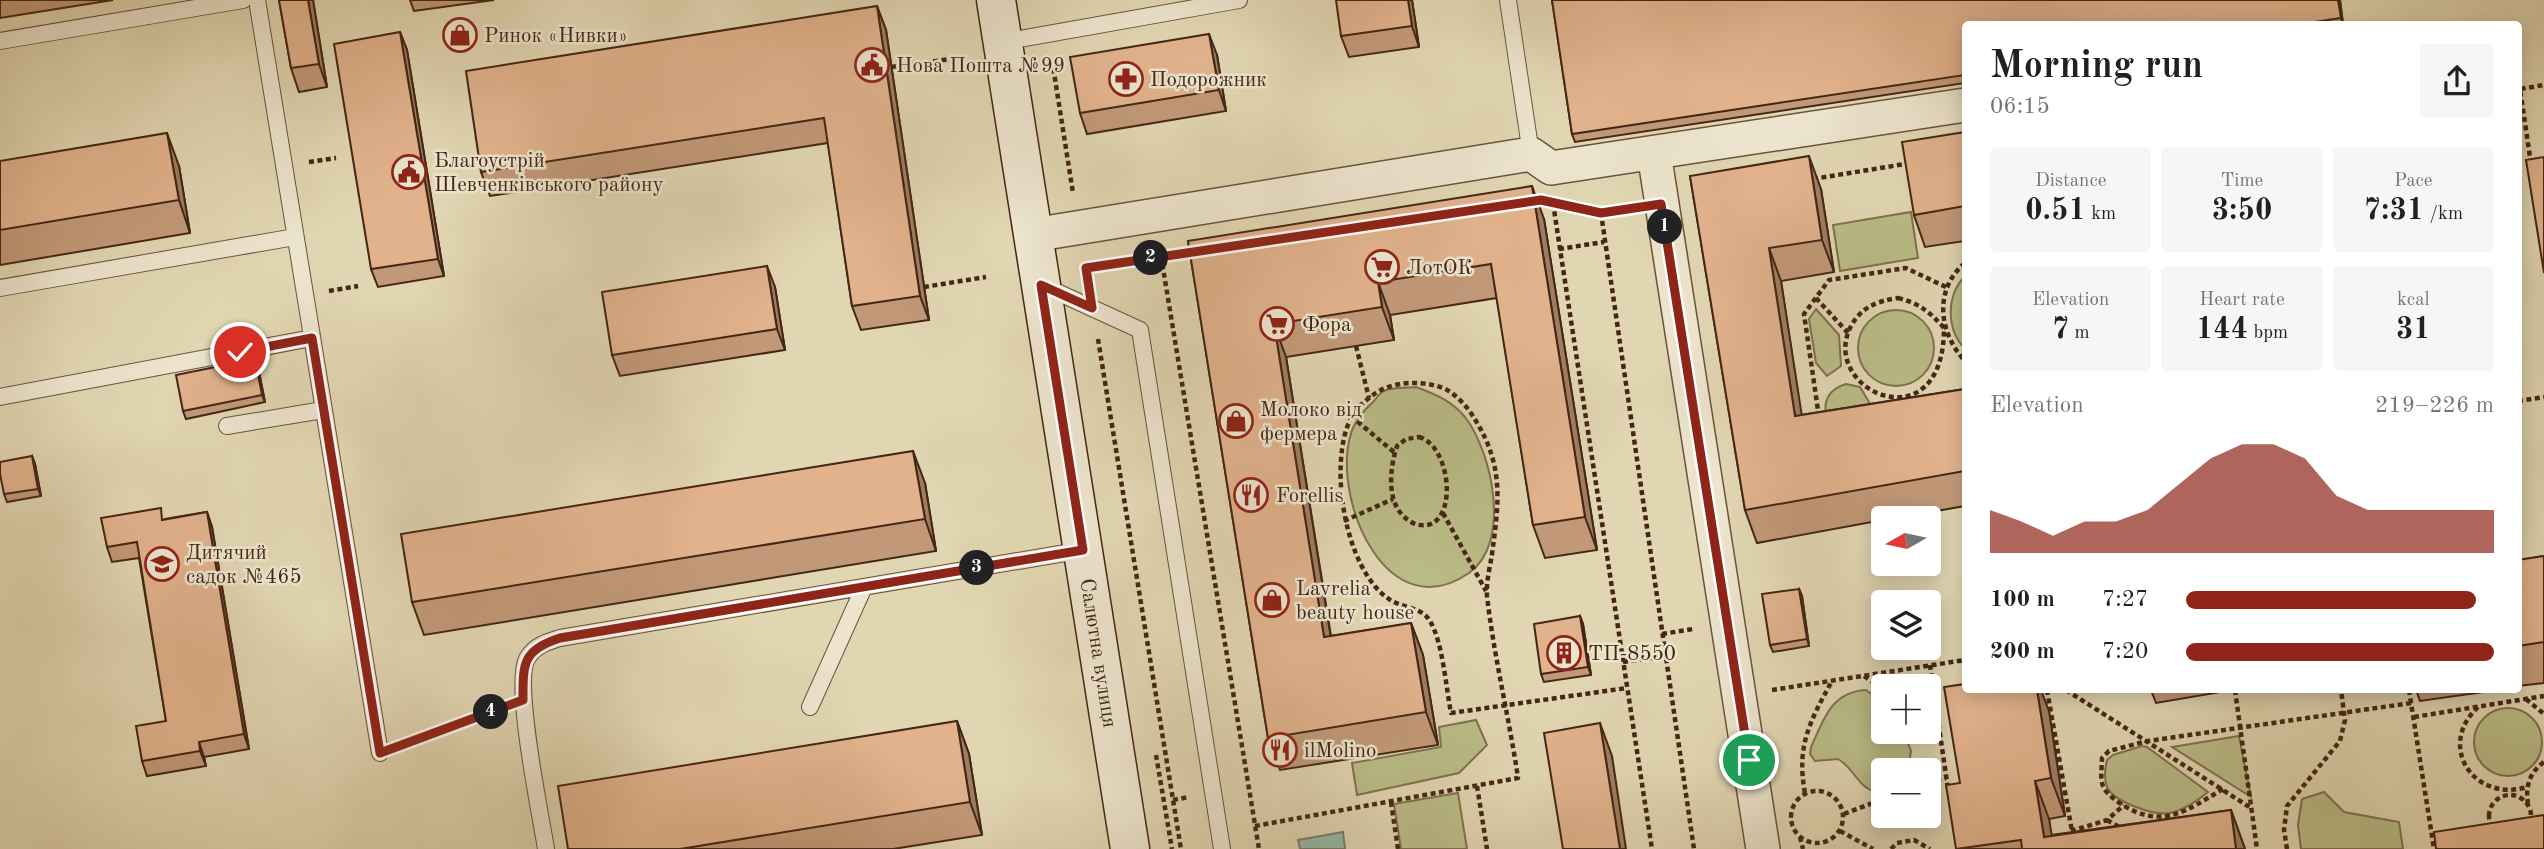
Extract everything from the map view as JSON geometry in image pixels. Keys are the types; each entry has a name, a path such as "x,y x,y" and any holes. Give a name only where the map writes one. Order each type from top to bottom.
{"street":[{"name":"Салютна вулиця","path":"996,0 1130,849"},
{"path":"1033,235 1531,154 1551,168 1962,106"},
{"path":"1654,153 1763,849"}],"lane":[{"path":"0,41 243,0"},
{"path":"257,0 380,753"},
{"path":"1003,42 1238,0"},
{"path":"1508,0 1531,154"},
{"path":"0,288 295,237"},
{"path":"1041,285 1140,330 1222,849"},
{"path":"0,397 312,338"},
{"path":"227,426 323,410"},
{"path":"546,849 523,700 523,672 527,658 540,645 560,638 1083,550"},
{"path":"810,706 864,587"}],"path":[{"path":"1048,33 1181,849"},
{"path":"891,67 951,59"},
{"path":"2522,89 2544,85"},
{"path":"2522,103 2531,165"},
{"path":"1801,181 1915,162"},
{"path":"1541,200 1601,213 1661,204"},
{"path":"1553,202 1652,849"},
{"path":"1601,213 1693,849"},
{"path":"1559,249 1604,242"},
{"path":"1086,268 1201,250"},
{"path":"1161,256 1259,849"},
{"path":"1962,266 1946,287 1942,308 1944,328 1944,354 1939,370 1930,383 1916,393 1900,397 1885,396 1863,385 1849,365 1846,349 1848,333 1855,318 1867,307 1898,298 1913,301 1927,310 1944,328 1952,347 1962,359"},
{"path":"1819,421 1804,314 1829,280 1906,268 1946,287"},
{"path":"925,287 986,276"},
{"path":"1816,298 1848,333"},
{"path":"1356,345 1368,398"},
{"path":"1255,826 1518,778 1507,706 1487,592 1500,496 1489,442 1468,407 1444,388 1415,383 1385,386 1368,398 1351,416 1343,440 1341,484 1344,522 1352,544 1371,579 1389,599 1412,607 1429,619 1451,713 1507,706 1627,688"},
{"path":"1885,396 1889,406"},
{"path":"2522,400 2544,397"},
{"path":"1351,416 1395,453"},
{"path":"1443,513 1433,523 1417,525 1403,517 1393,499 1391,485 1395,453 1397,446 1406,439 1419,437 1431,440 1445,466 1443,513 1487,592"},
{"path":"1344,522 1393,499"},
{"path":"1623,662 1665,656"},
{"path":"1767,691 1962,660"},
{"path":"1930,665 1931,674"},
{"path":"1864,676 1871,681"},
{"path":"1805,793 1801,772 1802,744 1813,714 1832,681"},
{"path":"2048,693 2074,843"},
{"path":"2071,693 2251,808"},
{"path":"2235,693 2257,849"},
{"path":"2287,849 2284,830 2287,806 2340,741 2345,712 2342,693"},
{"path":"2409,693 2434,849"},
{"path":"2414,717 2544,696"},
{"path":"2525,699 2544,714"},
{"path":"380,753 523,700"},
{"path":"2223,789 2184,812 2169,817 2137,814 2106,794 2101,785 2102,758 2109,751 2148,741 2411,703"},
{"path":"2477,707 2462,729 2460,745 2463,761 2471,774 2483,785 2498,790 2527,787"},
{"path":"1941,743 1950,802"},
{"path":"2538,823 2529,807 2513,795 2500,797 2489,813 2492,826 2502,835 2522,832 2530,821 2529,807 2527,787 2530,776 2544,762"},
{"path":"1941,779 1946,778"},
{"path":"1477,786 1487,849"},
{"path":"1800,837 1817,843 1826,842 1840,831 1844,814 1836,798 1830,793 1813,790 1798,798 1791,814 1794,830 1800,837 1803,849"},
{"path":"1391,802 1398,849"},
{"path":"1844,814 1871,804"},
{"path":"2071,831 2107,820 2124,806"},
{"path":"2107,820 2127,831"},
{"path":"1840,831 1873,849"},
{"path":"1891,849 1897,843 1913,839 1930,849"},
{"path":"2506,843 2531,839"},
{"path":"2243,842 2256,840"}],"green space":[{"path":"1911,212 1918,258 1840,271 1833,225"},
{"path":"1962,280 1962,345 1954,332 1951,312 1954,293"},
{"path":"1816,309 1839,335 1841,366 1827,376 1816,363 1809,319"},
{"path":"1889,310 1903,310 1917,316 1928,327 1934,348 1931,363 1923,375 1903,386 1889,386 1875,380 1864,369 1858,355 1858,341 1864,327 1875,316"},
{"path":"1846,384 1860,387 1872,407 1827,418 1825,406 1828,396"},
{"path":"1416,387 1449,402 1465,417 1483,452 1493,497 1494,520 1490,541 1482,559 1469,573 1440,586 1414,585 1391,572 1373,551 1359,524 1350,494 1347,464 1351,432 1356,422 1383,392 1395,388"},
{"path":"1866,690 1871,694 1871,744 1908,744 1911,751 1910,758 1871,758 1871,790 1838,759 1815,761 1810,754 1830,709 1844,696"},
{"path":"2508,708 2521,711 2532,718 2539,729 2542,742 2539,755 2532,766 2521,773 2508,776 2495,773 2484,766 2477,755 2474,742 2477,729 2484,718 2495,711"},
{"path":"1476,720 1487,745 1459,773 1357,795 1352,763 1441,747 1439,727"},
{"path":"2239,736 2251,797 2172,747"},
{"path":"2142,746 2208,792 2190,805 2170,813 2145,810 2118,798 2106,784 2107,760 2113,755"},
{"path":"2324,792 2344,812 2399,822 2403,849 2301,849 2298,825 2302,799"},
{"path":"1458,793 1467,849 1401,849 1394,804"}],"shaded area":[{"path":"1343,832 1345,849 1300,849 1298,840"}],"building":[{"path":"279,0 308,0 319,64 291,68"},
{"path":"1336,0 1408,0 1412,26 1341,36"},
{"path":"1552,0 2338,0 2341,18 2321,21 1962,21 1962,75 1572,134"},
{"path":"877,6 920,296 852,306 824,118 481,172 466,71"},
{"path":"400,32 438,259 371,269 334,44"},
{"path":"1209,34 1219,90 1080,113 1070,57"},
{"path":"1962,132 1962,207 1914,215 1902,142"},
{"path":"167,133 179,200 0,230 0,161"},
{"path":"1809,156 1822,240 1769,248 1795,416 1962,389 1962,472 1745,510 1690,176"},
{"path":"2544,157 2544,273 2526,160"},
{"path":"1532,186 1585,517 1533,525 1491,264 1378,282 1382,307 1274,324 1324,637 1411,623 1426,712 1268,738 1188,241"},
{"path":"767,266 777,329 612,355 602,292"},
{"path":"255,359 262,395 183,411 176,375"},
{"path":"913,451 925,519 412,602 401,534"},
{"path":"32,456 38,489 4,494 0,462"},
{"path":"161,508 162,520 207,512 244,734 199,742 200,751 142,761 136,726 166,721 137,542 107,547 101,518"},
{"path":"2544,556 2544,642 2522,645 2522,559"},
{"path":"1799,589 1807,639 1770,645 1762,594"},
{"name":"ТП-8550","path":"1580,616 1588,667 1541,674 1534,624"},
{"path":"1962,684 1962,693 2037,693 2051,778 2035,781 2044,837 2231,810 2236,849 2022,849 2021,840 1956,849 1946,785 1960,783 1944,687"},
{"path":"957,721 970,802 680,849 568,849 558,786"},
{"path":"1600,723 1620,849 1563,849 1544,733"},
{"path":"2544,815 2544,849 2436,849 2434,832"}],"place":[{"name":"Ринок «Нивки»","path":"460,35"},
{"name":"Нова Пошта №99","path":"872,65"},
{"name":"Подорожник","path":"1126,79"},
{"name":"Благоустрій Шевченківського району","path":"409,172"},
{"name":"ЛотОК","path":"1382,267"},
{"name":"Фора","path":"1277,324"},
{"name":"Молоко від фермера","path":"1236,421"},
{"name":"Forellis","path":"1251,495"},
{"name":"Дитячий садок №465","path":"162,564"},
{"name":"Lavrelia beauty house","path":"1272,600"},
{"name":"ТП-8550","path":"1564,653"},
{"name":"ilMolino","path":"1280,750"}],"route":[{"path":"240,352 312,338 380,753 523,700 523,672 527,658 540,645 560,638 1083,550 1041,285 1092,308 1086,268 1541,200 1601,213 1661,204 1749,760"}]}
